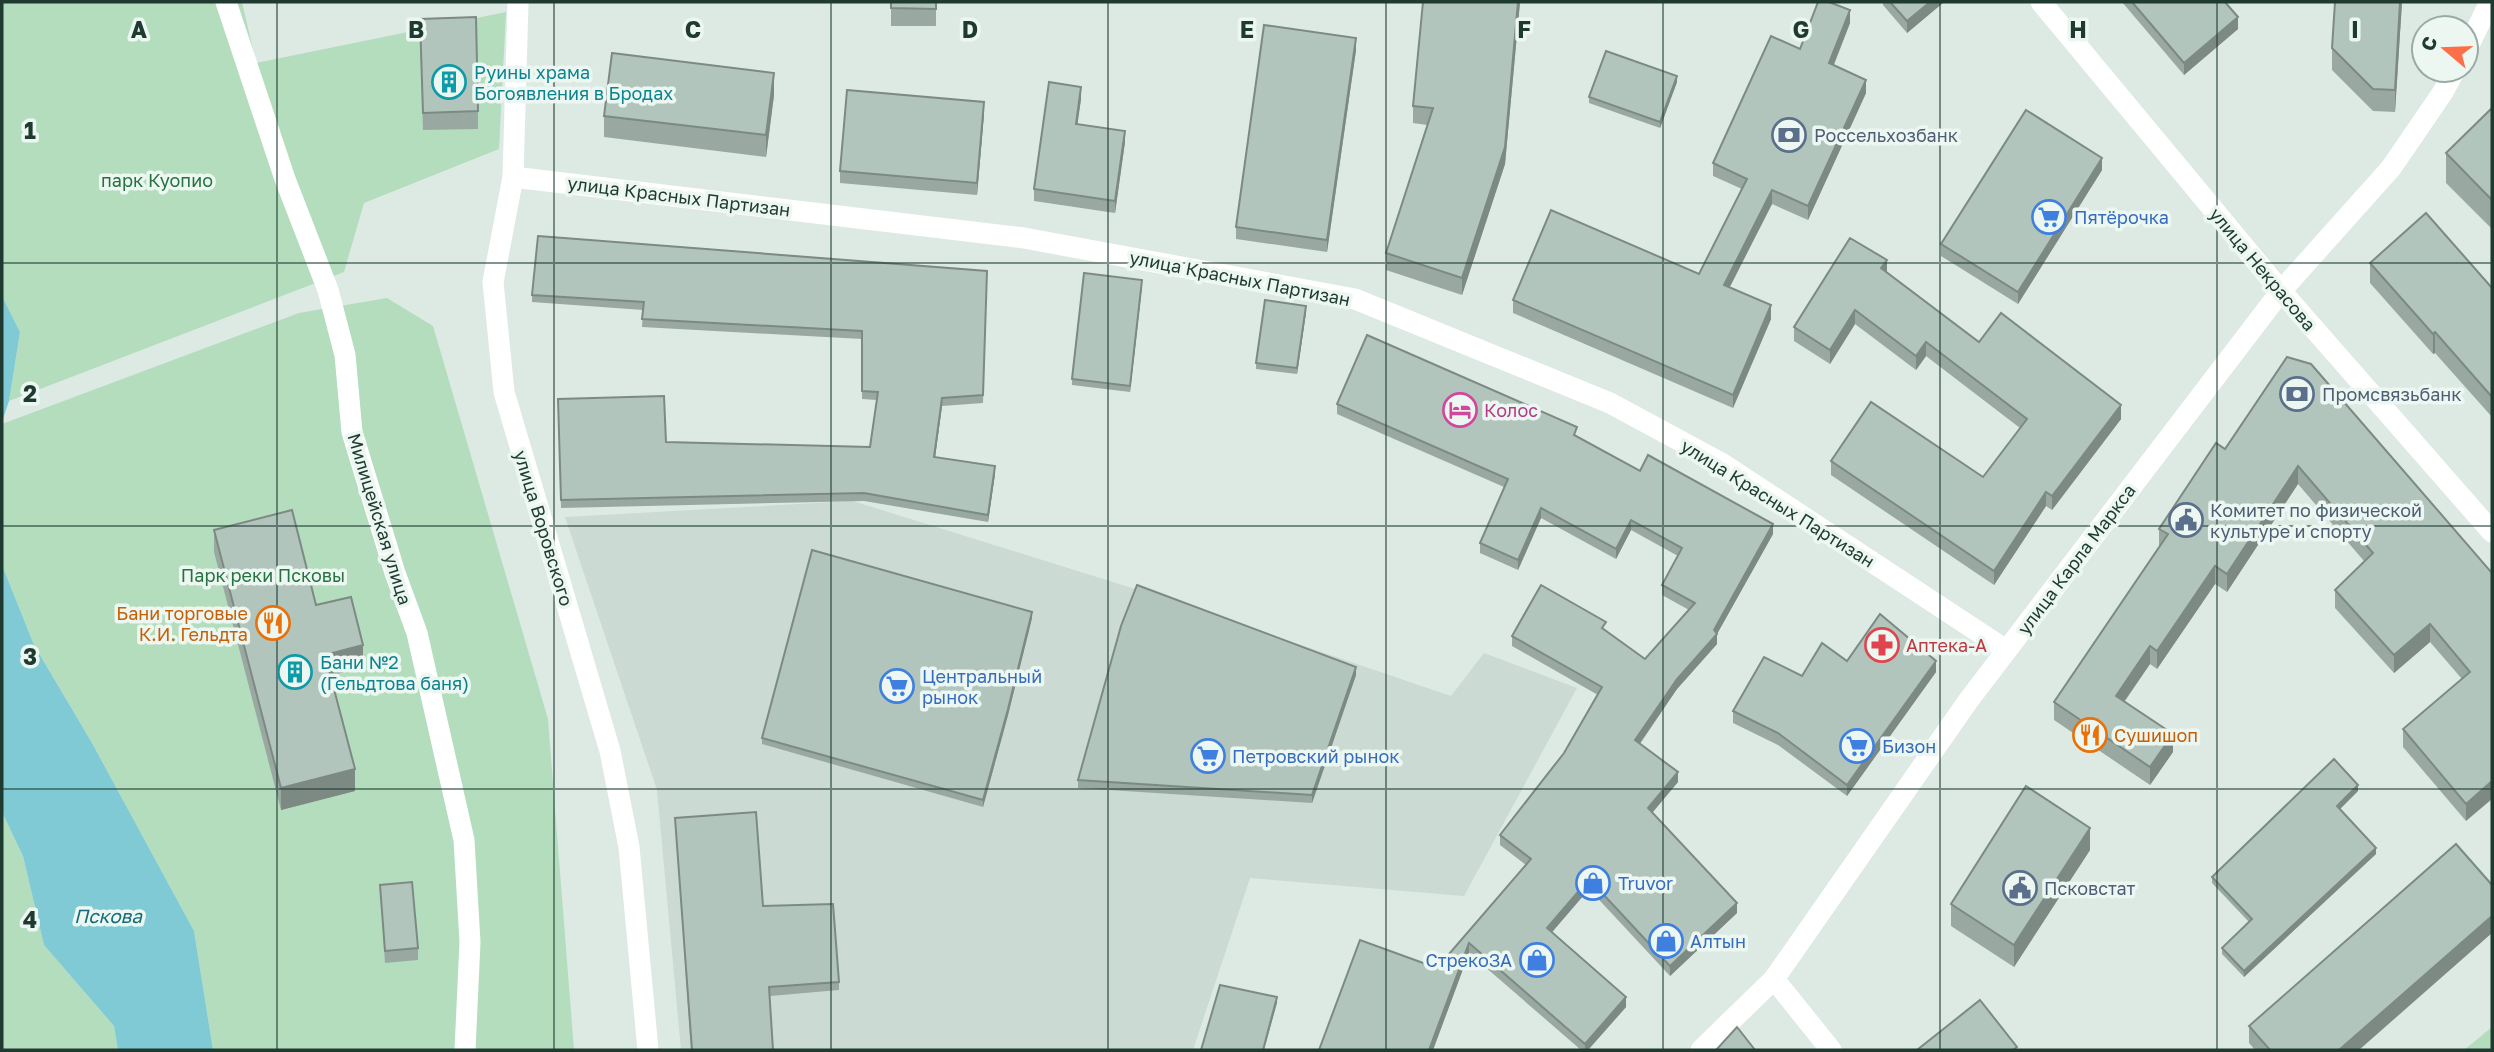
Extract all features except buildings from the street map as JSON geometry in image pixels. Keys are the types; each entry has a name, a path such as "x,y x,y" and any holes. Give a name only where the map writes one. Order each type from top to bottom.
{"street":[{"name":"Милицейская улица","path":"226,2 285,179 327,290 345,355 352,432 416,633 464,840 470,942 465,1050"},
{"name":"улица Воровского","path":"518,2 513,177 493,282 504,392 610,751 629,847 648,1050"},
{"name":"улица Некрасова","path":"2040,2 2281,291 2492,532"},
{"path":"2480,22 2490,2"},
{"name":"улица Карла Маркса","path":"1701,1050 1774,979 2006,650 2281,291 2391,167 2447,84"},
{"name":"улица Красных Партизан","path":"513,177 1024,238 1355,299 1610,403 1667,433 1723,464 2006,650"},
{"path":"1774,979 1831,1050"}],"shaded area":[{"path":"853,501 1148,593 1451,696 1484,653 1577,688 1464,896 1250,878 1193,1050 681,1050 657,790 565,517"}],"green space":[{"name":"парк Куопио","path":"2,2 242,2 256,63 506,12 499,149 364,203 344,272 9,401 20,332 2,296"},
{"name":"Парк реки Псковы","path":"387,298 433,326 548,719 574,1050 213,1050 194,931 92,743 34,645 2,565 2,424 299,313"},
{"path":"2,812 23,856 44,945 114,1026 118,1050 2,1050"},
{"path":"2492,1027 2492,1050 2464,1050"}],"water":[{"path":"2,296 20,332 9,401 2,422"},
{"name":"Пскова","path":"2,565 34,645 92,743 194,931 213,1050 118,1050 114,1026 44,945 23,856 2,812"}],"place":[{"name":"Руины храма Богоявления в Бродах","path":"449,82"},
{"name":"Россельхозбанк","path":"1789,135"},
{"name":"Пятёрочка","path":"2049,217"},
{"name":"Промсвязьбанк","path":"2297,394"},
{"name":"Колос","path":"1460,410"},
{"name":"Комитет по физической культуре и спорту","path":"2186,520"},
{"name":"Бани торговые К.И. Гельдта","path":"273,623"},
{"name":"Аптека-А","path":"1882,645"},
{"name":"Бани №2 (Гельдтова баня)","path":"295,672"},
{"name":"Центральный рынок","path":"897,686"},
{"name":"Сушишоп","path":"2090,735"},
{"name":"Бизон","path":"1857,746"},
{"name":"Петровский рынок","path":"1208,756"},
{"name":"Truvor","path":"1593,883"},
{"name":"Псковстат","path":"2020,888"},
{"name":"Алтын","path":"1666,941"},
{"name":"СтрекоЗА","path":"1537,960"}]}
